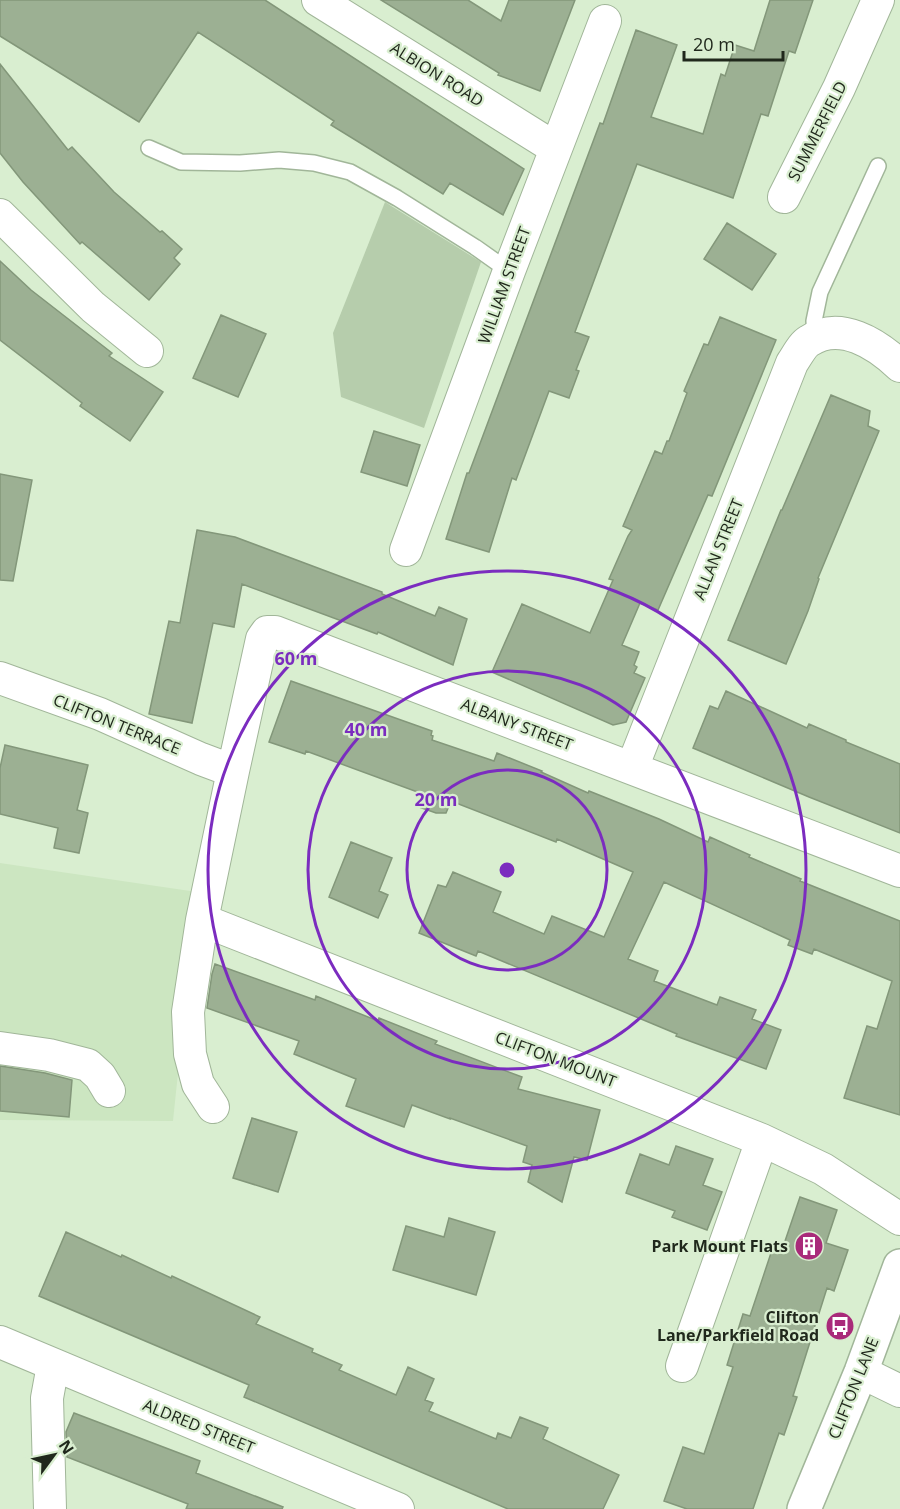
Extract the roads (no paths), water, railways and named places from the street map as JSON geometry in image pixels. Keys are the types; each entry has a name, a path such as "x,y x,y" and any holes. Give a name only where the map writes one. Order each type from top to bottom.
{"main road":[{"name":"CLIFTON LANE","path":"804,1509 861,1372 900,1266"}],"street":[{"name":"ALBION ROAD","path":"318,0 555,148"},
{"name":"SUMMERFIELD","path":"784,197 839,88 878,0"},
{"name":"WILLIAM STREET","path":"406,550 555,148 605,21"},
{"path":"0,215 93,308 147,351"},
{"path":"815,338 824,333 847,333 869,341 900,366"},
{"name":"ALLAN STREET","path":"632,768 792,363 807,342 815,338"},
{"name":"ALBANY STREET","path":"232,771 262,639 267,632 275,632 900,871"},
{"name":"CLIFTON TERRACE","path":"0,678 100,714 232,771"},
{"path":"213,1107 198,1084 190,1054 188,1012 202,920 232,771"},
{"name":"CLIFTON MOUNT","path":"202,920 762,1140 823,1168 900,1219"},
{"path":"0,1048 49,1055 88,1065 100,1076 109,1091"},
{"path":"682,1366 762,1140"},
{"name":"ALDRED STREET","path":"0,1342 337,1497 398,1509"},
{"path":"50,1509 47,1398 53,1365"},
{"path":"861,1372 900,1391"}],"lane":[{"path":"149,148 181,162 240,163 279,160 314,163 350,172 397,198 509,271"},
{"path":"815,338 814,321 820,292 878,166"}],"place":[{"name":"Park Mount Flats","path":"809,1246"},
{"name":"Clifton Lane/Parkfield Road","path":"840,1326"}]}
